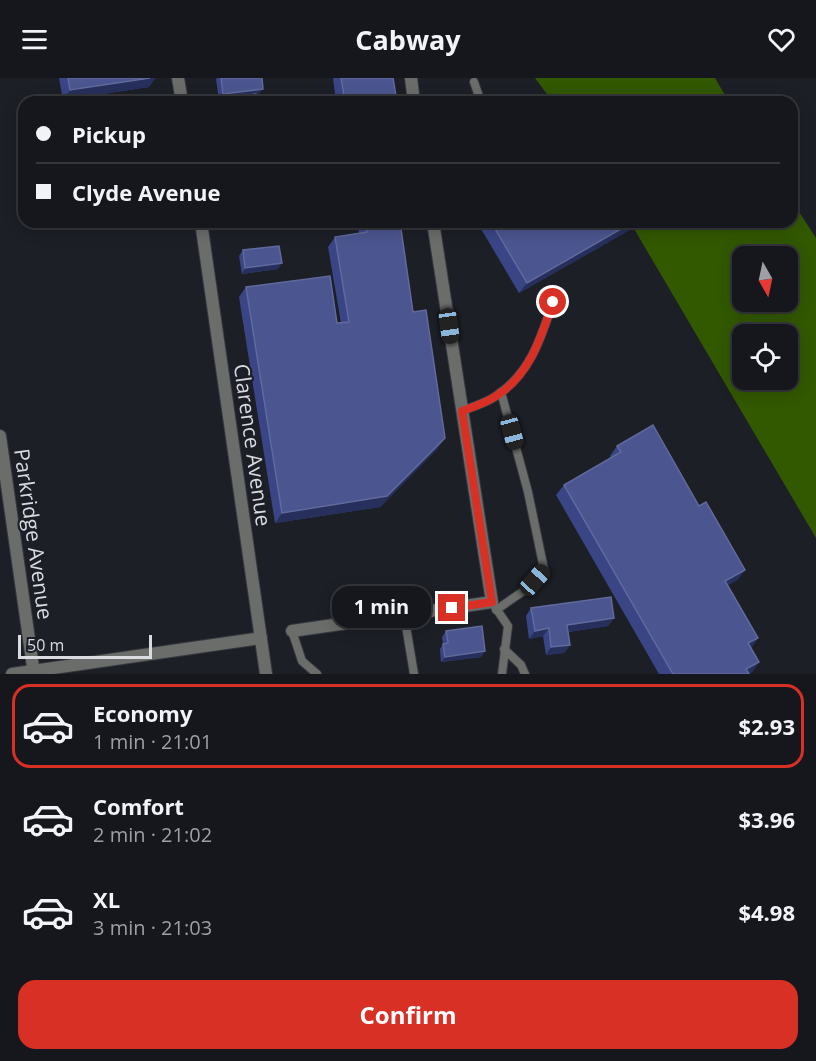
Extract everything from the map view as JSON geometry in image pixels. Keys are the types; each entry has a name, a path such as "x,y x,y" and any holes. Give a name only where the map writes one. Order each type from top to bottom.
{"street":[{"path":"178,78 181,96"},
{"path":"411,78 413,96"},
{"name":"Clarence Avenue","path":"202,228 266,674"},
{"path":"292,631 404,614 494,606 434,228"},
{"name":"Parkridge Avenue","path":"0,436 34,672"},
{"path":"12,674 261,638"}],"lane":[{"path":"474,82 479,96"},
{"path":"462,411 495,396 514,381 537,350 553,302"},
{"path":"501,392 528,492 544,570 525,590 494,606 508,626 502,674"},
{"path":"404,614 414,674"},
{"path":"292,631 302,661 317,674"},
{"path":"504,649 521,665 525,674"}],"green space":[{"path":"535,78 715,78 726,96 548,96"},
{"path":"798,210 816,238 816,538 634,228 798,228"}],"building":[{"path":"68,78 150,78 70,90"},
{"path":"221,78 262,78 263,89 223,94"},
{"path":"341,78 393,78 396,96 344,96"},
{"path":"367,228 401,228 413,312 426,310 445,438 387,496 282,513 246,287 330,276 337,323 349,322 335,237 367,232"},
{"path":"495,228 623,228 527,283"},
{"path":"279,246 282,263 245,268 243,250"},
{"path":"653,425 699,506 706,502 745,570 725,581 758,638 748,643 759,662 746,669 749,674 673,674 564,485 621,452 617,446"},
{"path":"611,597 614,618 567,625 570,645 551,647 549,628 535,631 531,608"},
{"path":"482,626 485,651 445,657 443,644 448,643 446,631"}],"route":[{"path":"452,608 492,602 462,411 495,396 514,381 537,350 553,302"}]}
